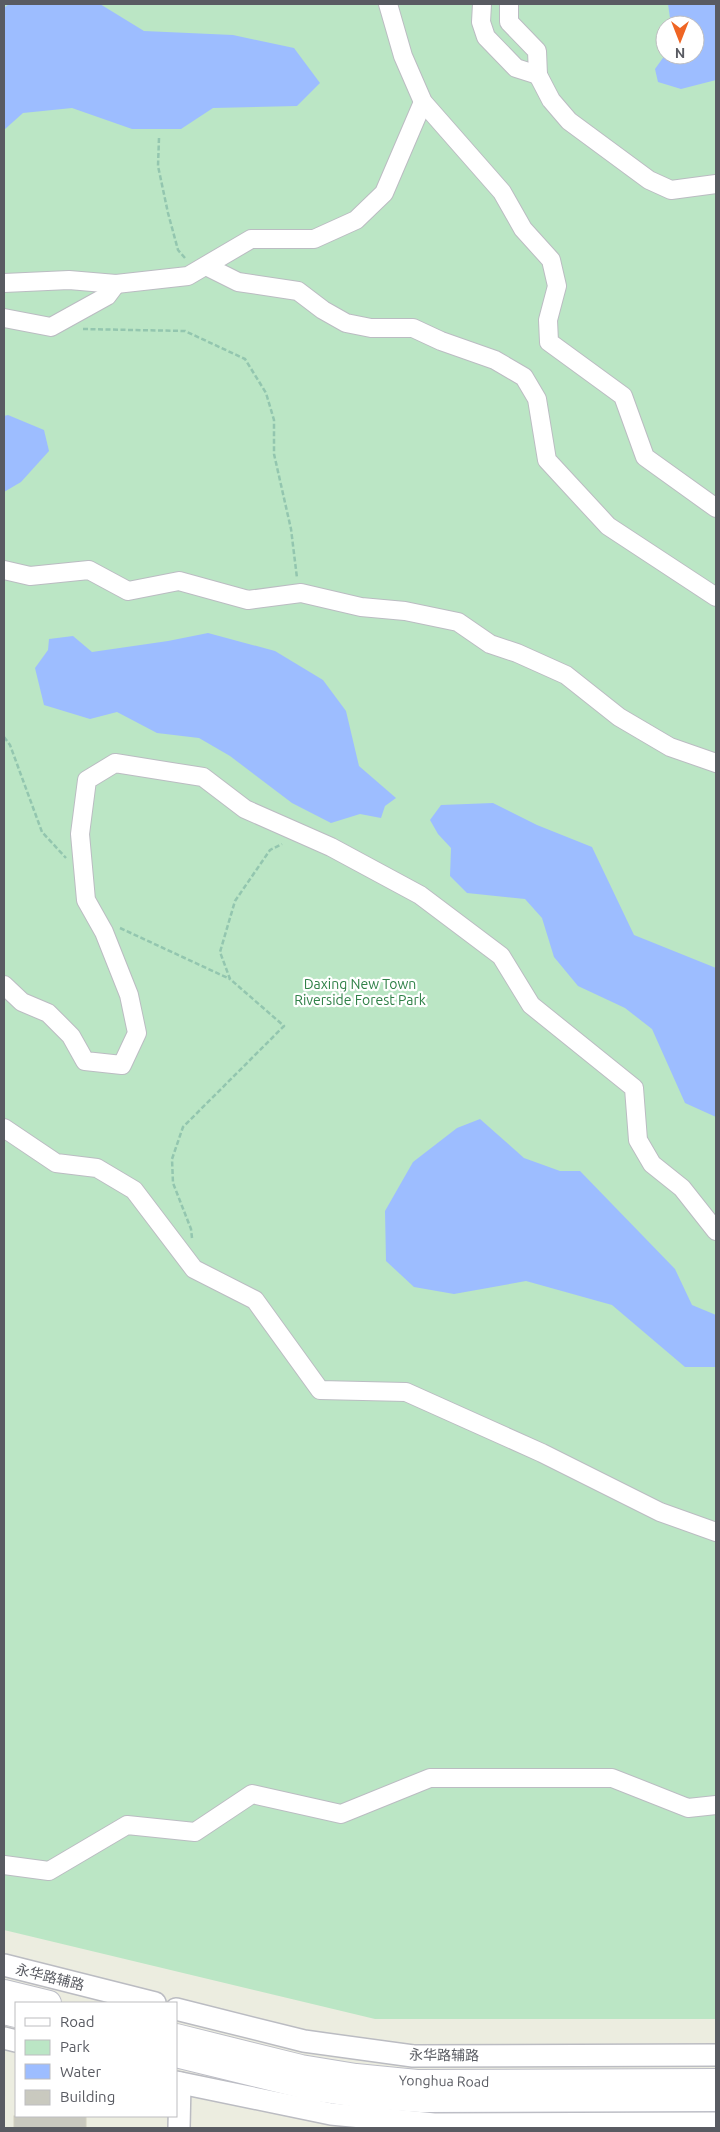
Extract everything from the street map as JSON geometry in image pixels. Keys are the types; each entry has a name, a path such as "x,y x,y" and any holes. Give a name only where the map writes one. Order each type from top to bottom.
{"main road":[{"path":"4,1992 45,2002"},
{"name":"Yonghua Road","path":"178,2037 301,2068 417,2082 716,2081"},
{"name":"Yonghua Road","path":"178,2055 311,2088 366,2096 421,2100 716,2099"}],"street":[{"path":"388,4 403,56 423,102 502,192 523,229 552,260 557,286 548,320 549,342 623,396 645,457 716,508"},
{"path":"482,4 481,22 486,37 516,68 538,75"},
{"path":"509,4 509,22 537,51 538,75 552,100 570,121 649,180 671,190 716,184"},
{"path":"4,283 69,280 116,284 188,276 251,239 314,239 356,220 384,193 423,102"},
{"path":"202,268 238,282 298,291 323,310 346,323 371,328 413,328 441,341 495,360 524,377 537,399 548,460 608,526 716,597"},
{"path":"4,318 51,327 107,296 116,284"},
{"path":"4,570 30,576 89,570 128,591 179,581 248,600 303,594 361,608 405,611 458,622 490,644 517,653 566,675 619,717 670,747 716,763"},
{"path":"4,985 22,1002 48,1012 71,1036 85,1061 122,1065 137,1033 129,995 104,932 86,900 80,834 87,780 115,763 203,778 245,809 330,847 420,895 501,956 532,1005 634,1088 638,1140 652,1164 682,1188 716,1230"},
{"path":"4,1128 56,1163 97,1168 134,1190 194,1269 256,1300 320,1390 406,1392 542,1454 660,1512 716,1532"},
{"path":"4,1864 49,1871 127,1825 195,1832 252,1794 341,1814 430,1778 612,1778 688,1808 716,1805"},
{"name":"永华路辅路","path":"4,1965 151,2002"},
{"name":"永华路辅路","path":"178,2010 304,2041 413,2056 716,2055"},
{"path":"179,2128 178,2082 331,2114 434,2124 716,2123"}],"path":[{"path":"159,138 158,166 178,250 202,268"},
{"path":"80,328 185,331 245,359 266,393 274,420 274,454 291,529 295,574 303,594"},
{"path":"4,737 10,745 42,832 83,873"},
{"path":"230,979 220,952 235,901 270,850 286,842"},
{"path":"95,916 230,979 284,1026 183,1127 172,1159 173,1183 191,1229 194,1269"}],"green space":[{"name":"Daxing New Town Riverside Forest Park","path":"4,4 716,4 716,2019 375,2019 4,1930"}],"water":[{"path":"9,4 100,4 144,31 233,35 294,48 320,83 297,106 213,108 181,129 132,129 72,108 23,113 4,130 4,8"},
{"path":"668,4 716,4 716,80 681,89 658,82 655,69 658,65 705,65 705,15 670,15"},
{"path":"8,415 44,430 49,451 21,482 4,492 4,416"},
{"path":"208,633 275,651 323,680 346,711 359,766 396,798 385,806 381,818 360,814 331,823 292,803 230,756 199,738 157,733 117,712 90,719 44,705 35,668 48,650 49,639 73,636 92,652"},
{"path":"493,803 537,825 592,847 634,935 716,968 716,1117 685,1103 652,1029 625,1008 578,986 554,957 542,918 525,899 467,893 450,876 451,848 438,834 430,820 441,805"},
{"path":"480,1119 524,1158 560,1171 580,1171 675,1269 692,1305 716,1315 716,1367 685,1367 612,1305 526,1281 454,1294 414,1287 386,1261 385,1211 413,1162 457,1128"}],"building":[{"path":"14,2116 86,2117 86,2128 14,2128"}]}
